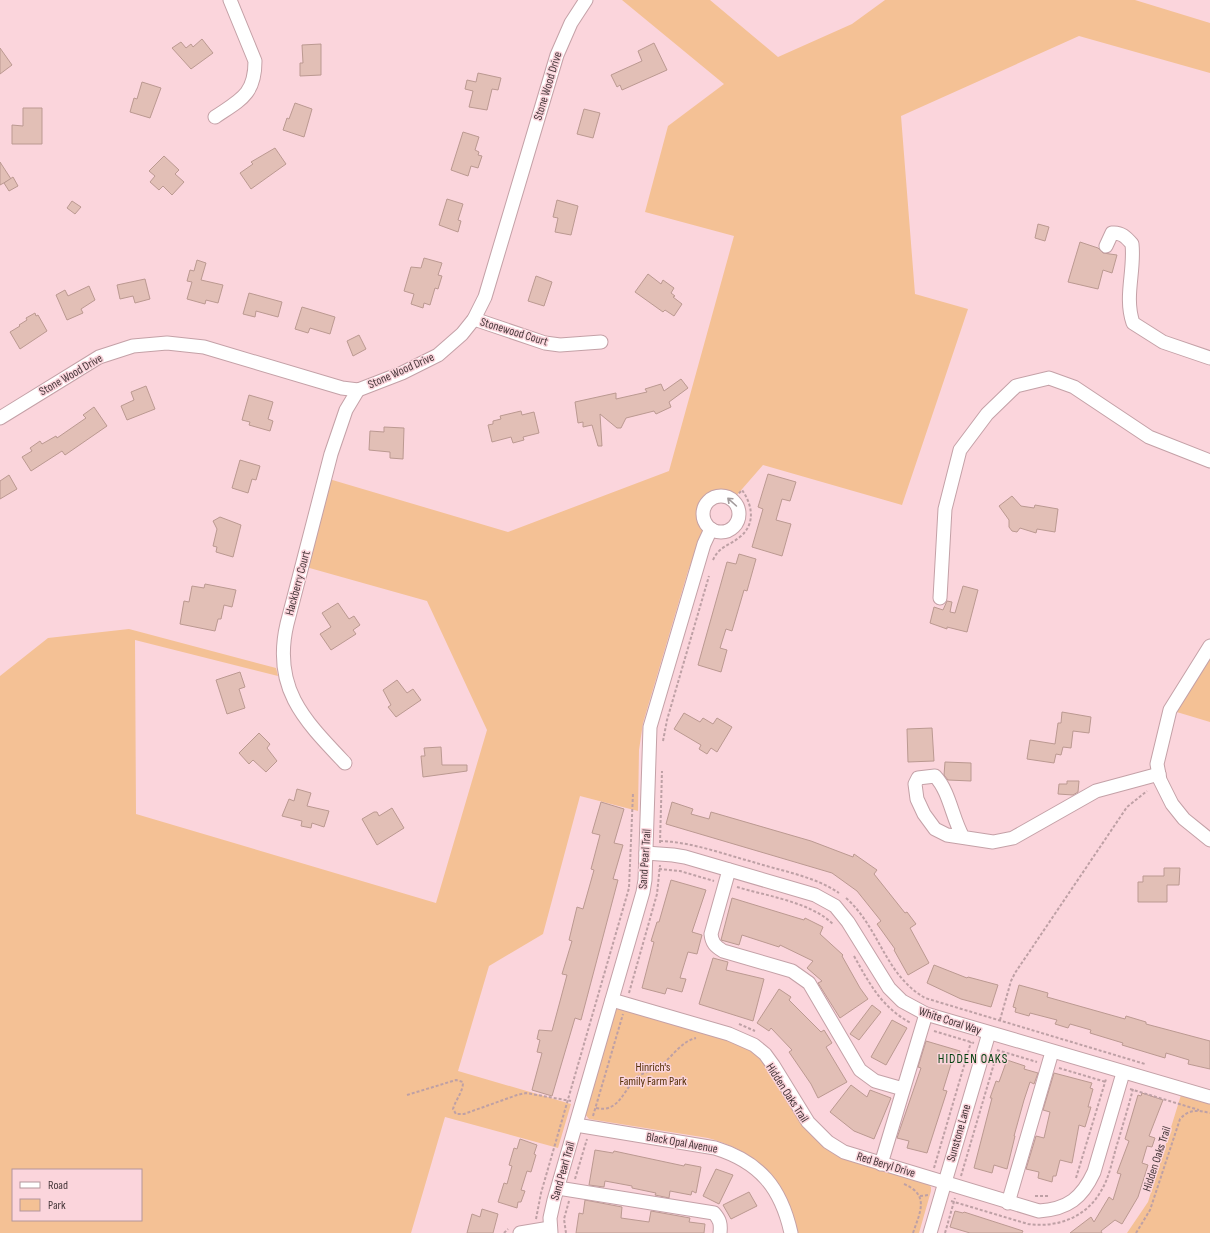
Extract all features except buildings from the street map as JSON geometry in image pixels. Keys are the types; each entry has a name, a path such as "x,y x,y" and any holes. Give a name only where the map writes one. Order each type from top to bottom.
{"street":[{"path":"214,117 246,95 253,83 256,68 256,61 230,0"},
{"name":"Stone Wood Drive","path":"0,418 99,357 133,346 167,343 204,348 342,388 358,390 402,373 438,355 462,334 474,319 486,297 557,55 571,23 586,0"},
{"path":"1106,246 1112,233 1124,235 1132,244 1128,291 1129,311 1133,323 1163,342 1210,358"},
{"name":"Stonewood Court","path":"474,319 545,343 560,345 601,342"},
{"path":"940,598 945,509 960,450 987,414 1016,386 1049,378 1074,387 1149,437 1210,460"},
{"name":"Hackberry Court","path":"344,763 311,728 296,706 287,681 282,660 283,640 331,454 346,410 358,390"},
{"name":"Sand Pearl Trail","path":"550,1230 558,1188 643,892 646,868 650,727 704,544 712,529"},
{"path":"1210,646 1170,710 1157,764 1159,777 1172,804 1184,819 1210,840"},
{"path":"963,837 957,826 940,782 935,776 918,778 915,784 917,800 924,814 935,829 947,835 993,842 1012,838 1096,791 1159,777"},
{"name":"White Coral Way","path":"646,853 673,855 729,870 815,895 835,906 848,922 889,988 902,1001 926,1014 1137,1077 1210,1097"},
{"path":"729,870 711,934 712,942 717,948 792,971 801,976 809,983 860,1070 876,1081 903,1089"},
{"name":"Red Beryl Drive","path":"614,994 730,1034 754,1044 765,1054 773,1065 801,1112 817,1133 844,1152 881,1164 946,1177 958,1188 1039,1211 1050,1210 1069,1204 1088,1185 1094,1172 1124,1072"},
{"path":"881,1164 926,1014"},
{"name":"Sunstone Lane","path":"930,1233 985,1046 992,1034"},
{"path":"1008,1203 1052,1052"},
{"name":"Black Opal Avenue","path":"574,1131 715,1148 742,1158 763,1174 776,1192 783,1204 791,1233"},
{"path":"558,1188 714,1213 719,1218 721,1225 720,1233"},
{"path":"520,1233 536,1230 550,1230"}],"path":[{"path":"992,1034 1000,1021 1011,981 1020,966 1127,807 1159,777"},
{"path":"536,1230 536,1210 629,888 633,794"},
{"path":"660,841 689,844 811,879 828,886 842,895 857,909 896,973 908,987 932,1001 1148,1065"},
{"path":"646,868 671,869 809,908 825,918 837,929"},
{"path":"852,953 871,986 886,1006 905,1020 922,1027 971,1042 1210,1113"},
{"path":"601,984 614,994 637,994"},
{"path":"736,1023 757,1032"},
{"path":"407,1095 456,1080 463,1082 463,1088 455,1101 453,1109 456,1114 464,1114 526,1093 568,1100 602,1109 610,1108 619,1102 635,1079 658,1067 688,1041 695,1038 702,1039"},
{"path":"932,1173 971,1042"},
{"path":"945,1233 998,1050"},
{"path":"920,1196 926,1194 1028,1224 1039,1225 1065,1222 1076,1216 1095,1200 1105,1184 1141,1063"},
{"path":"1072,1182 1079,1171 1107,1077"},
{"name":"Hidden Oaks Trail","path":"1136,1233 1150,1210 1180,1119 1191,1111 1199,1110"},
{"path":"558,1134 574,1131 594,1141"},
{"path":"927,1164 932,1173 946,1177 962,1175 969,1177"},
{"path":"901,1183 914,1189 920,1196 921,1208 913,1233"},
{"path":"1033,1196 1053,1195"}],"green space":[{"path":"622,0 710,0 778,57 852,24 885,0 1135,0 1210,23 1210,73 1079,36 901,116 915,294 968,309 902,505 763,465 736,496 724,492 712,493 702,498 699,504 697,514 703,532 688,571 643,723 639,750 638,811 580,796 543,934 489,966 458,1071 571,1104 558,1148 445,1117 411,1233 0,1233 0,676 48,638 129,629 276,668 278,676 135,640 136,814 436,903 487,730 427,601 306,567 329,479 508,532 669,471 734,236 645,212 668,126 724,84"},
{"path":"1210,646 1210,722 1170,710"},
{"name":"Hinrich's Family Farm Park","path":"618,1007 731,1040 748,1047 765,1062 812,1136 832,1153 927,1183 931,1187 919,1233 796,1233 785,1198 777,1184 756,1160 742,1151 708,1138 589,1119 585,1114 615,1009"},
{"path":"1181,1095 1210,1102 1210,1233 1127,1233 1148,1202"}],"district":[{"name":"HIDDEN OAKS","path":"973,1059"}]}
